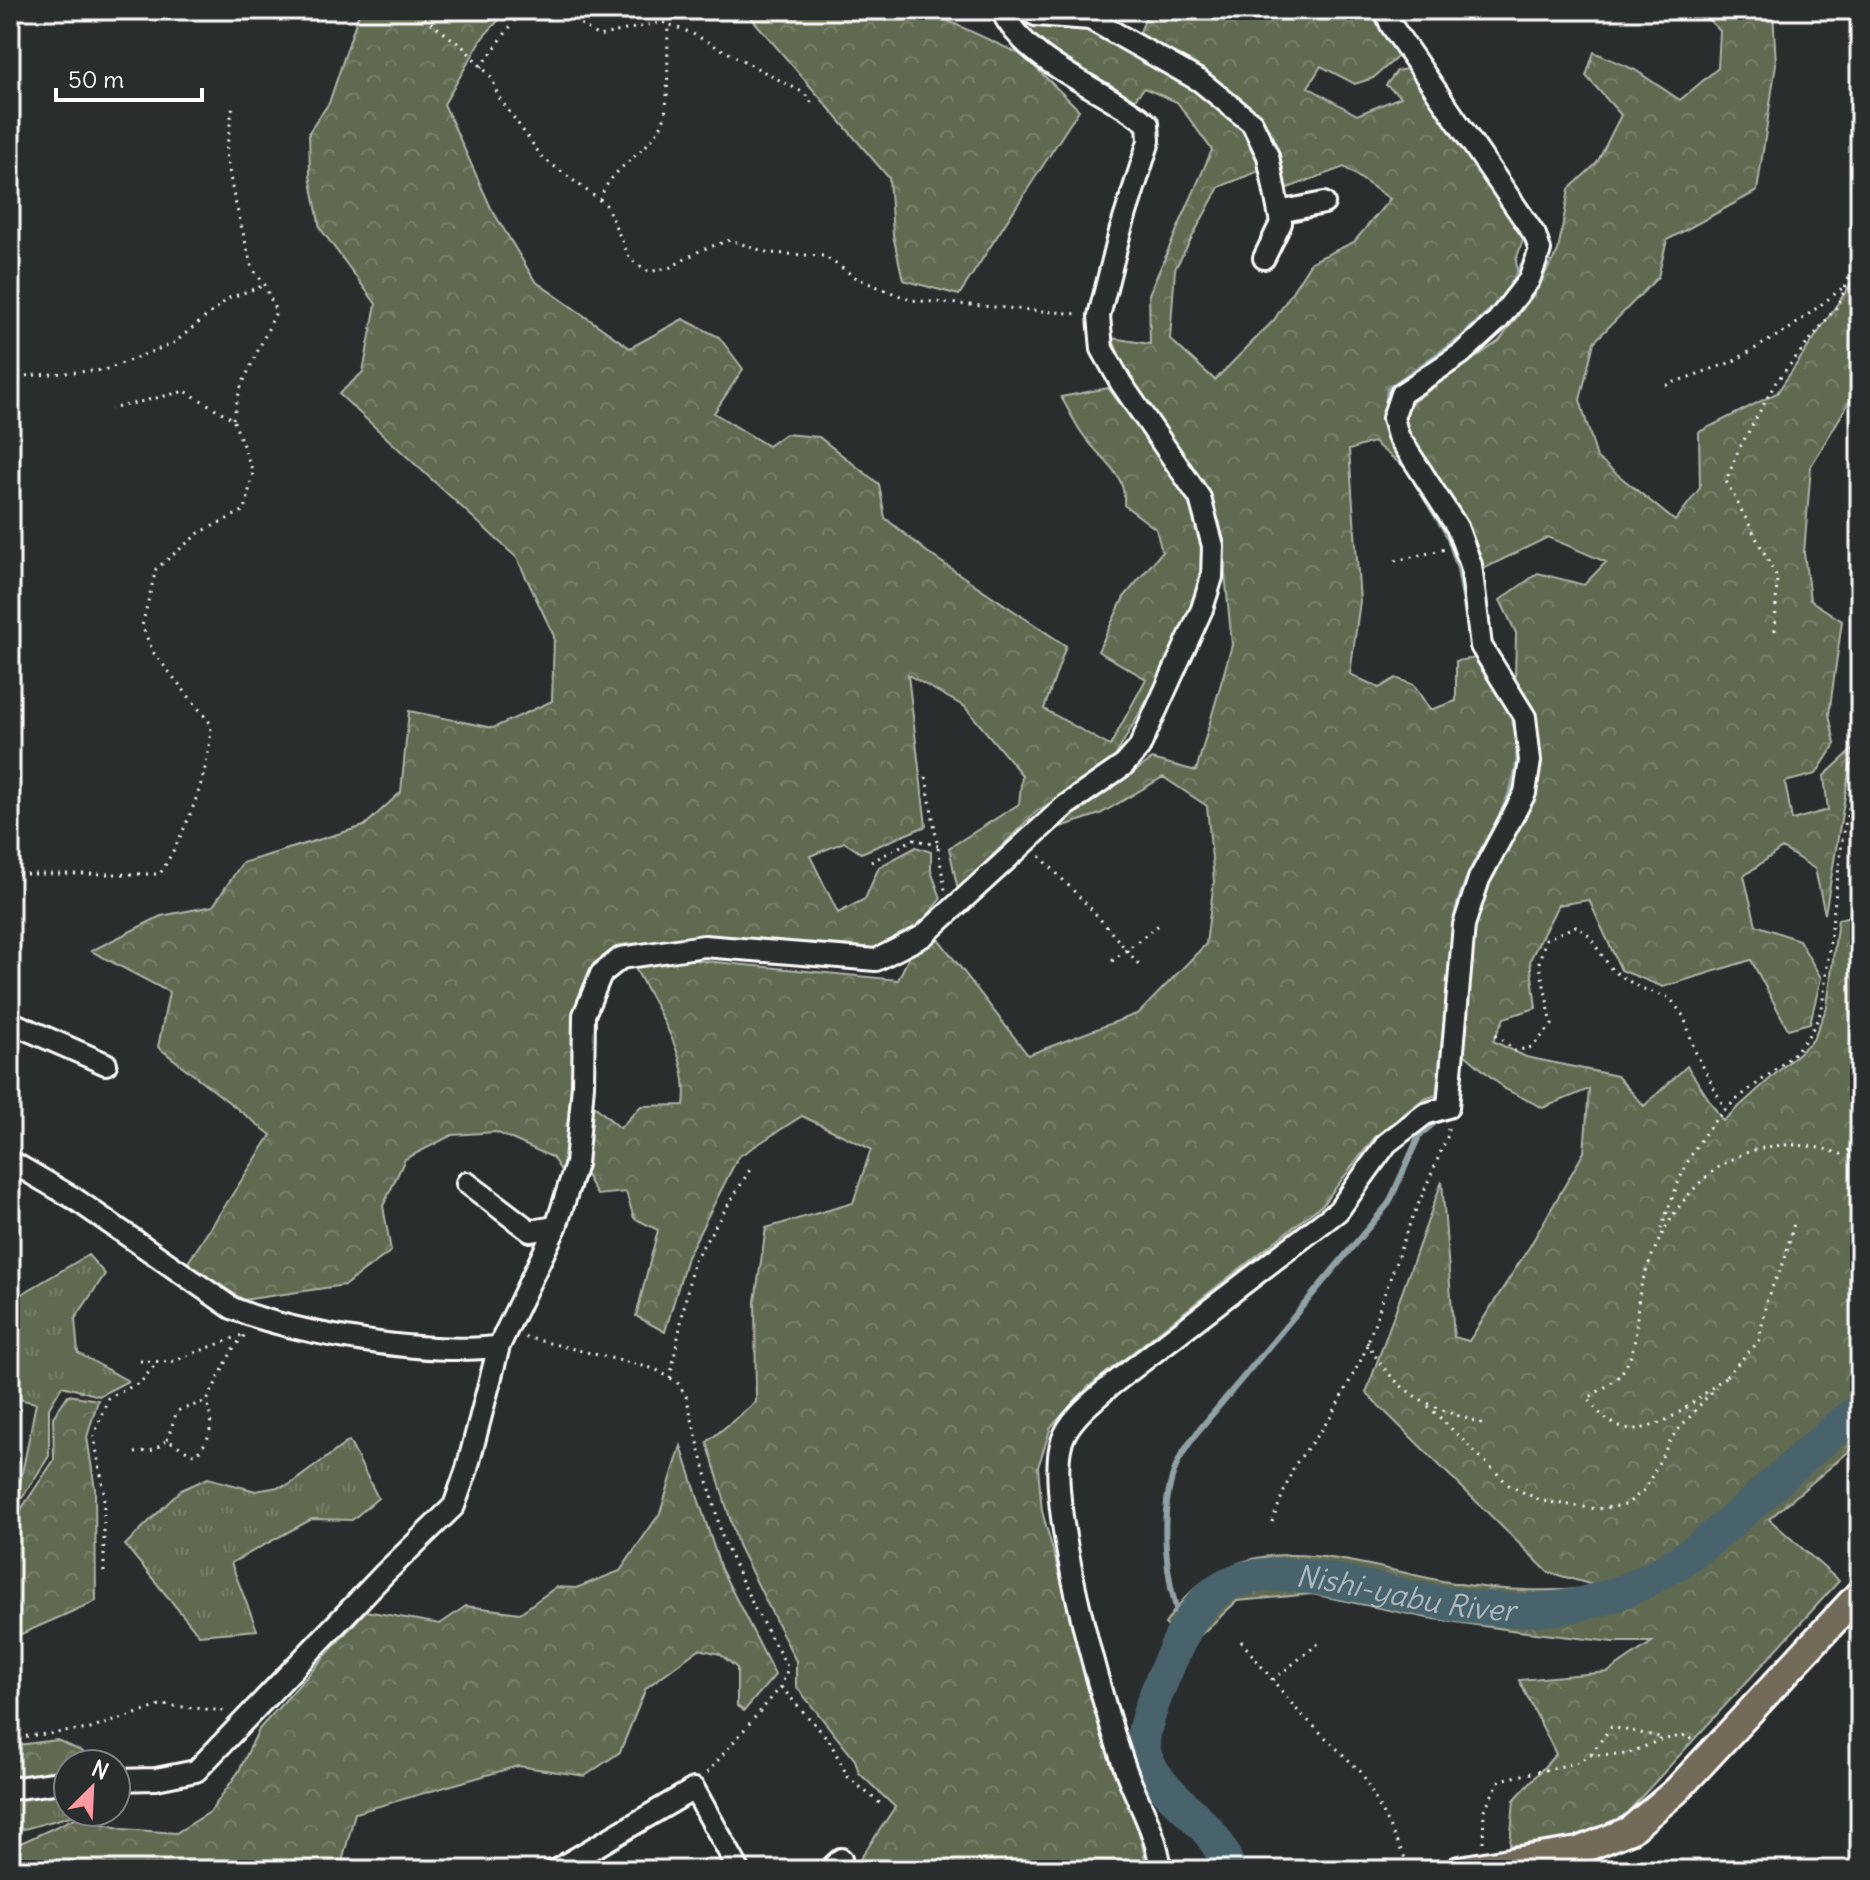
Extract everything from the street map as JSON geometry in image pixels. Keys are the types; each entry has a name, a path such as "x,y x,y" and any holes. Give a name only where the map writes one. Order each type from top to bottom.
{"main road":[{"path":"1471,1868 1578,1851 1630,1830 1676,1791 1860,1593"}],"street":[{"path":"132,1780 156,1779 196,1771 249,1713 454,1506 467,1469 499,1346 556,1227 576,1164 583,1085 584,1015 601,974 621,958 704,946 876,960 923,936 1065,806 1124,765 1139,748 1202,609 1212,577 1213,546 1200,498 1121,383 1102,349 1099,316 1120,232 1149,141 1148,124 1121,102 1075,78 1018,38 1001,10"},
{"path":"1026,10 1036,15 1075,14 1090,19 1200,81 1252,123 1268,156 1281,223 1264,258"},
{"path":"1161,1870 1157,1840 1125,1770 1107,1710 1063,1532 1059,1478 1062,1441 1082,1412 1110,1386 1338,1211 1387,1143 1425,1114 1448,1107 1464,925 1479,879 1525,793 1530,761 1525,717 1481,646 1471,565 1457,527 1398,436 1393,418 1401,394 1461,354 1498,320 1529,280 1540,250 1535,235 1391,25 1385,10"},
{"path":"1279,212 1324,203"},
{"path":"10,1022 106,1064"},
{"path":"10,1161 75,1199 208,1292 252,1327 411,1347 473,1350 499,1346"},
{"path":"467,1183 530,1231 556,1227"},
{"path":"10,1789 52,1782"},
{"path":"556,1870 694,1789 739,1870"}],"path":[{"path":"481,67 518,16 528,10"},
{"path":"561,10 598,36 629,26 668,24 804,93 815,107"},
{"path":"418,13 463,47 481,67 542,157 606,205 630,259 649,272 671,267 701,250 730,240 769,253 824,256 858,279 910,300 1099,316"},
{"path":"600,200 614,174 647,147 664,121 668,24"},
{"path":"10,874 160,874 182,837 210,752 211,724 153,652 142,626 156,569 199,533 245,510 253,472 233,419 240,389 276,312 265,285 252,268 233,193 226,153 233,103"},
{"path":"1775,631 1777,577 1726,481 1739,449 1776,382 1839,304 1860,248"},
{"path":"10,377 105,370 174,343 229,298 265,285"},
{"path":"1666,385 1732,362 1792,327 1845,286"},
{"path":"111,409 185,391 233,419"},
{"path":"1395,561 1440,550"},
{"path":"1725,1377 1673,1419 1645,1430 1615,1424 1598,1415 1588,1398 1622,1373 1636,1342 1641,1287 1677,1183 1700,1141 1725,1109 1769,1077 1813,1034 1822,1008 1843,833 1860,763"},
{"path":"926,777 945,890 955,907"},
{"path":"871,862 914,839 938,846"},
{"path":"1026,842 1142,968"},
{"path":"1112,961 1160,924"},
{"path":"1496,1034 1515,1051 1532,1047 1552,1025 1539,961 1546,939 1576,926 1589,936 1612,970 1638,987 1670,998 1684,1017 1695,1051 1725,1109"},
{"path":"1272,1522 1294,1466 1330,1418 1367,1342 1406,1233 1448,1135 1448,1107"},
{"path":"1660,1232 1707,1176 1734,1157 1771,1143 1815,1145 1841,1154 1860,1145"},
{"path":"670,1378 693,1262 751,1168"},
{"path":"1367,1342 1382,1369 1428,1406 1510,1486 1542,1501 1597,1509 1626,1505 1645,1489 1672,1437 1759,1341 1767,1298 1784,1262 1794,1223"},
{"path":"140,1361 171,1362 252,1327"},
{"path":"167,1440 195,1455 206,1444 213,1425 207,1401 234,1347 252,1327"},
{"path":"499,1346 527,1336 655,1369 670,1378 686,1396 723,1540 788,1668 781,1687 742,1728 694,1789"},
{"path":"104,1572 104,1492 94,1436 108,1398 141,1382 158,1361"},
{"path":"135,1453 154,1450 167,1440 177,1411 207,1401"},
{"path":"1428,1406 1484,1424"},
{"path":"1241,1641 1296,1709 1362,1773 1411,1870"},
{"path":"1273,1680 1319,1643"},
{"path":"781,1687 829,1740 848,1777 882,1805"},
{"path":"10,1738 90,1729 163,1705 249,1713"},
{"path":"1471,1868 1484,1810 1500,1780 1576,1763 1591,1755 1611,1727 1668,1738"},
{"path":"1591,1755 1627,1754 1668,1738 1687,1735 1709,1755"}],"green space":[{"path":"360,10 508,10 483,37 444,104 491,208 535,281 630,348 683,319 719,337 743,369 714,413 768,446 785,434 819,437 879,484 885,518 931,555 1066,646 1044,709 1110,746 1146,679 1098,651 1124,597 1162,552 1156,529 1124,505 1124,494 1117,475 1084,436 1061,397 1108,388 1190,498 1204,544 1205,580 1169,661 1112,762 1036,812 958,890 949,848 1019,804 1022,775 965,707 908,675 926,826 861,853 844,842 810,856 838,913 865,899 879,867 916,847 931,852 931,871 941,898 916,930 870,951 707,937 619,945 594,963 579,1009 576,1061 562,1172 552,1157 496,1132 452,1135 405,1159 383,1206 391,1251 345,1285 244,1300 187,1264 271,1135 158,1047 169,992 91,951 161,916 213,906 242,863 364,826 401,792 409,711 493,728 552,701 554,636 517,558 339,394 363,372 376,304 320,228 310,176 309,132 329,103"},
{"path":"752,10 925,10 1024,56 1079,110 959,295 903,280 893,235 889,178 748,14"},
{"path":"1008,10 1037,22 1086,27 1185,79 1244,124 1253,138 1259,171 1219,187 1175,269 1170,339 1215,380 1274,320 1311,262 1354,242 1390,199 1344,167 1280,191 1258,118 1137,39 1149,10 1320,10 1324,16 1378,10 1402,53 1373,78 1355,84 1321,66 1308,87 1357,115 1401,97 1386,85 1397,71 1411,68 1526,231 1516,260 1519,286 1389,415 1418,478 1373,442 1349,450 1360,601 1350,674 1379,688 1396,678 1414,685 1430,710 1456,701 1456,661 1483,657 1521,716 1525,758 1519,792 1475,878 1442,1093 1422,1100 1375,1137 1323,1204 1088,1387 1051,1427 1038,1467 1042,1511 1102,1729 1141,1839 1147,1870 853,1870 895,1807 859,1773 855,1760 796,1686 796,1661 738,1545 707,1442 756,1402 755,1301 766,1228 853,1203 871,1149 802,1116 738,1157 687,1257 665,1332 636,1316 658,1230 634,1218 626,1192 597,1195 582,1168 591,1103 620,1128 641,1106 684,1105 685,1087 676,1050 632,962 685,959 898,980 910,955 936,936 1028,1055 1139,1013 1206,944 1214,881 1207,806 1163,777 1100,814 1055,829 1152,759 1196,771 1232,645 1220,523 1194,472 1129,378 1112,338 1150,344 1149,294 1212,150 1177,102 1144,88 1131,104 1027,37"},
{"path":"1699,10 1773,10 1776,64 1757,191 1667,240 1658,277 1594,342 1580,400 1597,458 1675,521 1700,488 1699,432 1777,393 1857,275 1860,277 1860,384 1811,466 1804,553 1810,600 1842,621 1829,714 1835,744 1816,774 1785,782 1792,820 1828,810 1824,776 1853,749 1825,914 1815,869 1782,848 1744,876 1756,925 1799,940 1821,978 1810,1023 1788,1029 1751,960 1663,987 1621,970 1589,900 1558,905 1530,960 1536,1008 1504,1018 1493,1041 1526,1057 1617,1076 1644,1106 1687,1066 1723,1121 1813,1040 1827,1007 1838,919 1860,914 1860,1442 1769,1519 1839,1581 1624,1816 1570,1843 1510,1845 1514,1800 1556,1754 1519,1680 1608,1672 1652,1642 1613,1642 1518,1631 1428,1618 1312,1594 1237,1601 1189,1646 1165,1624 1192,1591 1223,1569 1256,1558 1292,1555 1328,1558 1482,1587 1560,1590 1600,1587 1548,1572 1366,1393 1442,1181 1454,1337 1469,1341 1530,1246 1584,1152 1589,1089 1543,1108 1505,1089 1463,1053 1471,936 1486,883 1532,798 1539,768 1536,720 1515,681 1516,633 1500,600 1538,573 1584,585 1606,562 1548,537 1479,571 1469,529 1417,451 1405,422 1410,404 1499,341 1532,297 1558,251 1569,189 1597,163 1621,115 1586,76 1594,52 1635,70 1680,100 1718,68 1720,31"},
{"path":"88,1255 105,1274 75,1319 78,1353 128,1381 99,1396 62,1386 49,1408 49,1456 15,1509 36,1403 10,1397 10,1301"},
{"path":"68,1395 98,1400 87,1437 95,1489 96,1601 10,1639 10,1526 54,1460 53,1417"},
{"path":"349,1441 378,1498 352,1520 312,1519 231,1563 257,1630 199,1635 125,1545 181,1490 208,1478 256,1491 289,1485"},
{"path":"681,1446 721,1569 775,1675 744,1711 737,1706 737,1668 720,1654 699,1649 646,1688 620,1752 585,1776 518,1766 355,1813 340,1870 10,1870 10,1848 53,1828 119,1828 176,1833 210,1812 239,1771 259,1729 366,1611 440,1624 466,1606 520,1613 556,1587 576,1588 620,1571 660,1513"},
{"path":"57,1740 74,1748 52,1748 52,1774 29,1775 10,1781 10,1746"},
{"path":"52,1791 52,1821 10,1833 10,1798"}],"waterway":[{"path":"1510,289 1527,257"},
{"path":"1385,419 1389,389 1461,339 1498,304"},
{"path":"1416,482 1448,535 1459,569 1471,639"},
{"path":"1455,925 1460,899 1470,875 1506,805 1515,780 1519,755 1513,719 1476,657"},
{"path":"1437,1104 1446,1020"},
{"path":"1183,1631 1168,1569 1165,1524 1171,1481 1178,1462 1199,1430 1389,1203 1419,1136 1435,1122 1435,1115"},
{"name":"Nishi-yabu River","path":"1228,1870 1222,1852 1211,1835 1155,1775 1146,1759 1143,1742 1146,1723 1180,1639 1199,1608 1216,1592 1246,1578 1294,1575 1480,1608 1522,1610 1585,1603 1626,1590 1698,1548 1860,1410"}]}
